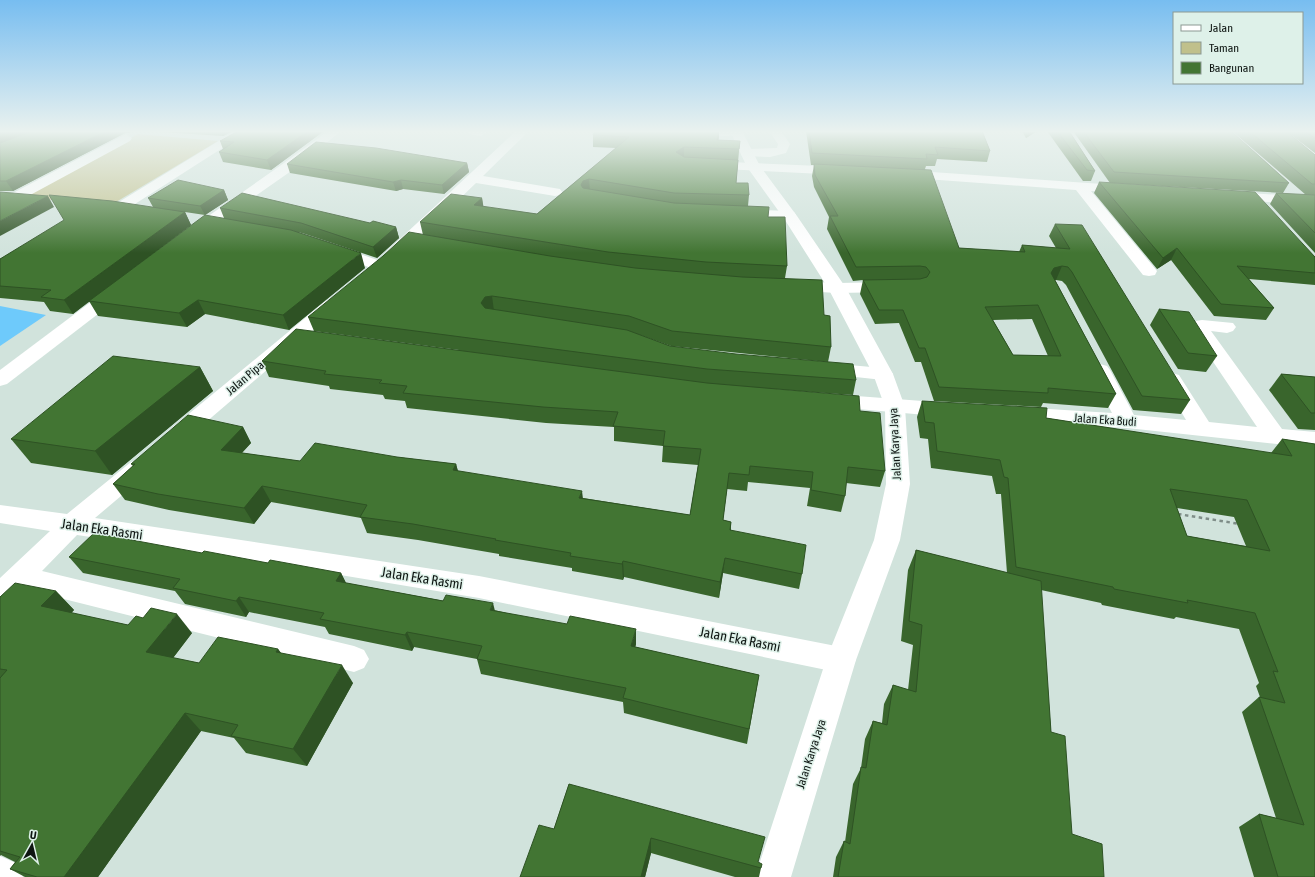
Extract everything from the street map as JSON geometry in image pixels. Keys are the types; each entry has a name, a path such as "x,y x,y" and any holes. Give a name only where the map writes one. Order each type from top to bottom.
{"street":[{"path":"2,201 18,197 64,172"},
{"path":"120,208 178,172"},
{"path":"177,245 280,172"},
{"path":"322,245 375,270 417,240 479,172"},
{"name":"Jalan Karya Jaya","path":"759,172 837,288 883,374 895,407 898,484 887,540 841,660 772,877"},
{"path":"887,174 1137,190"},
{"path":"1097,175 1106,188"},
{"path":"473,178 555,192"},
{"path":"1080,186 1149,271"},
{"path":"1284,186 1301,200"},
{"path":"1214,195 1315,201"},
{"path":"18,197 42,200"},
{"path":"1253,197 1269,214"},
{"path":"104,206 142,211"},
{"path":"720,212 789,215"},
{"path":"186,218 229,225"},
{"path":"0,380 134,278"},
{"path":"774,285 837,288 908,286"},
{"name":"Jalan Pipa","path":"10,585 71,525 346,293"},
{"path":"1227,327 1202,325 1200,328 1274,436"},
{"path":"294,336 318,339"},
{"path":"1091,353 1127,420"},
{"path":"1164,367 1202,428"},
{"path":"805,368 883,374"},
{"path":"808,400 972,412"},
{"name":"Jalan Eka Budi","path":"995,413 1127,420 1314,441"},
{"name":"Jalan Eka Rasmi","path":"0,514 280,555 479,588 841,660"},
{"path":"10,585 354,659"},
{"path":"0,874 5,877"}],"path":[{"path":"1175,514 1245,525"}],"green space":[{"path":"67,172 166,172 111,205 20,197"}],"water":[{"path":"0,306 46,315 0,346"}],"building":[{"path":"0,172 24,172 6,181 0,181"},
{"path":"334,172 457,172 442,185 401,180 393,182"},
{"path":"587,172 737,172 736,183 748,183 749,195 674,193 589,179 583,181 581,185 583,188 674,203 769,207 768,217 785,217 787,266 706,262 608,252 420,222 451,194 482,198 474,205 537,214"},
{"path":"815,172 932,172 959,248 1025,252 1022,245 1070,249 1055,224 1082,225 1190,400 1142,396 1072,272 1068,267 1062,266 1054,268 1051,273 1116,394 1048,388 1048,393 939,387 925,348 919,348 903,310 879,310 863,280 920,279 927,277 930,272 926,267 920,266 856,267 830,216 838,216","holes":["1038,305 1061,356 1013,355 985,307"]},
{"path":"1114,172 1277,172 1289,183"},
{"path":"1298,172 1315,172 1315,184 1312,184"},
{"path":"178,180 224,190 200,206 148,198"},
{"path":"1099,182 1255,192 1315,257 1315,273 1237,266 1274,308 1221,304 1177,248 1163,258"},
{"path":"0,192 48,196 0,221"},
{"path":"242,193 370,223 373,221 396,227 373,247 301,223 220,208"},
{"path":"1276,193 1315,195 1315,233"},
{"path":"49,195 112,201 185,212 64,300 41,297 51,290 0,286 0,259 64,220"},
{"path":"205,215 291,230 361,253 283,315 198,300 179,313 89,301"},
{"path":"409,232 550,256 635,268 742,277 822,280 824,315 830,316 831,347 672,331 629,316 492,296 485,297 481,303 485,308 627,330 670,346 736,354 853,364 856,380 707,369 308,317 383,256"},
{"path":"1159,309 1189,312 1217,356 1188,353"},
{"path":"296,329 707,383 859,396 860,411 880,413 885,471 848,467 845,496 811,490 813,472 750,466 749,475 729,473 723,520 731,522 730,530 806,545 802,574 725,558 720,582 623,561 622,564 570,556 571,553 495,540 496,539 413,524 360,517 367,505 262,486 244,508 158,494 113,484 135,464 131,464 188,415 243,427 221,450 300,461 315,443 397,457 456,464 453,470 582,491 579,498 690,515 701,449 663,446 665,431 613,426 618,412 543,407 403,393 407,386 379,383 382,380 324,374 326,371 262,361"},
{"path":"113,356 200,367 95,451 11,439"},
{"path":"1281,374 1315,377 1315,413 1311,413"},
{"path":"922,401 1047,408 1046,418 1292,456 1282,439 1315,444 1315,877 1278,877 1259,814 1304,825 1259,697 1285,703 1273,671 1278,672 1255,613 1187,600 1188,603 1114,589 1113,587 1016,567 1008,478 1004,477 1000,460 937,451 934,423 925,422","holes":["1170,489 1247,500 1270,551 1187,536"]},
{"path":"94,533 202,553 204,551 268,563 270,560 341,573 336,581 443,601 446,595 493,603 490,610 567,624 570,616 636,629 631,646 759,675 749,729 623,698 626,688 477,659 482,646 407,632 405,635 320,619 324,613 239,597 236,601 173,588 180,579 69,557"},
{"path":"916,550 1041,581 1051,732 1065,736 1072,834 1102,844 1104,877 838,877 844,841 850,844 861,767 866,768 873,721 887,725 893,685 916,692 922,625 909,621"},
{"path":"15,583 56,591 41,606 128,625 136,616 143,618 151,608 177,614 146,652 199,663 218,637 278,649 276,652 342,665 293,749 231,736 238,725 185,713 64,877 37,877 10,869 20,857 0,851 0,678 7,670 0,669 0,597"},
{"path":"569,784 765,837 758,862 762,864 761,868 651,838 641,877 520,877 539,825 554,829"}]}
